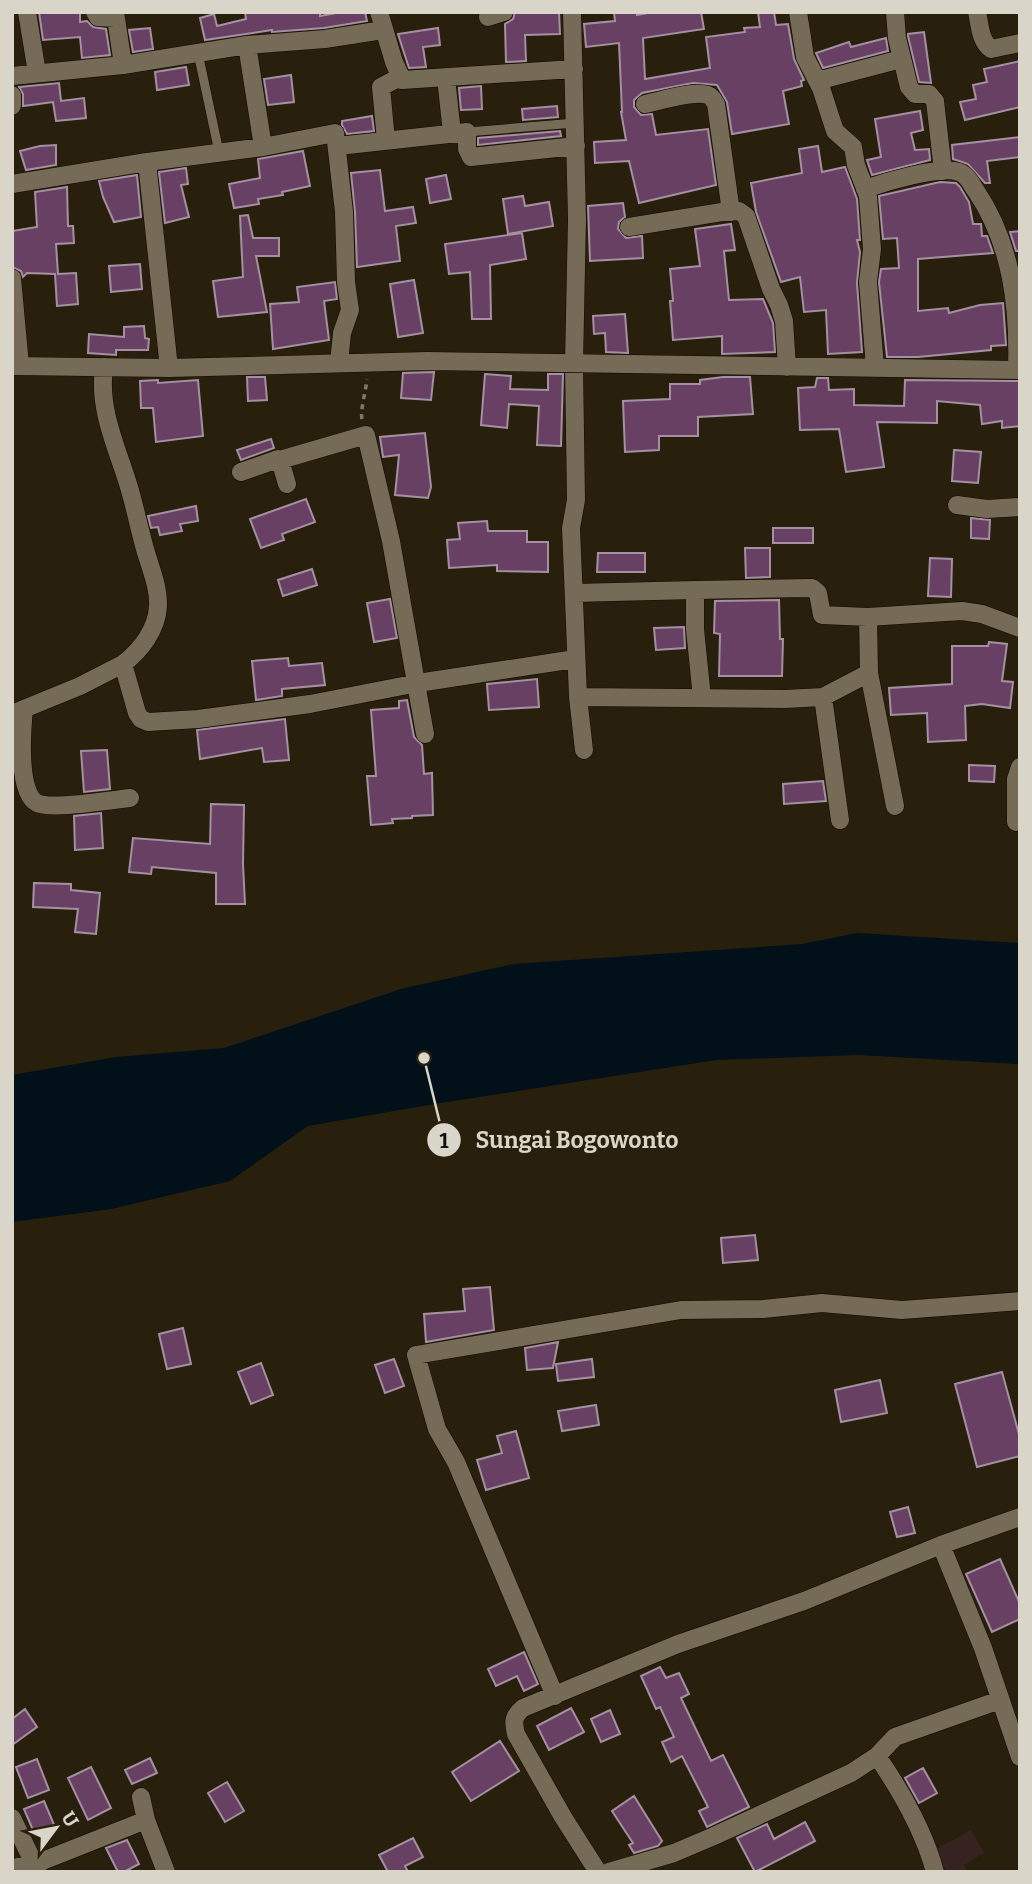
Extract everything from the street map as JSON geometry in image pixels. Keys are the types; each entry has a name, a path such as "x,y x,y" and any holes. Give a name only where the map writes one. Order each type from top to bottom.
{"street":[{"path":"27,12 37,73"},
{"path":"95,12 99,17 116,18 123,65"},
{"path":"572,12 577,219 574,365 576,500 571,528 575,659 584,750"},
{"path":"799,12 805,57 817,81 835,131 852,147 868,196 872,249 868,282 875,367"},
{"path":"895,12 901,58 912,92 929,94 935,101 943,171"},
{"path":"977,12 987,47 990,49 1020,43"},
{"path":"12,76 123,65 247,45 325,39 381,21 400,77 406,80 573,69"},
{"path":"247,45 263,147"},
{"path":"817,81 901,58"},
{"path":"386,140 381,87 400,77"},
{"path":"446,78 459,133 471,157 576,146"},
{"path":"12,95 12,106"},
{"path":"645,104 694,95 708,95 712,98 718,114 732,212"},
{"path":"12,184 263,147 332,133 337,135 350,310 342,333 339,363"},
{"path":"338,146 459,133"},
{"path":"147,162 169,368"},
{"path":"12,278 16,365 169,368 427,361 1018,370 1018,331 1006,250 991,213 966,176 957,171 943,171 895,179 865,189"},
{"path":"629,226 739,211 746,216 784,321 788,367"},
{"path":"104,368 101,388 104,410 130,490 156,589 158,607 154,624 144,644 123,664 80,686 18,711 20,745 26,783 31,798 37,803 70,804 130,798"},
{"path":"241,472 366,435 382,495 402,613 418,683 425,734"},
{"path":"279,460 287,484"},
{"path":"957,505 988,509 1020,507"},
{"path":"574,593 812,588 818,593 822,615 869,617 962,611 982,614 1020,628"},
{"path":"695,590 695,629 702,698"},
{"path":"869,617 869,673 895,806"},
{"path":"123,664 137,713 141,719 148,722 198,719 310,704 418,683 575,659"},
{"path":"578,698 823,697 869,673"},
{"path":"823,697 839,820"},
{"path":"1016,822 1015,795 1020,766"},
{"path":"555,1696 456,1462 437,1429 416,1355 681,1310 751,1310 822,1303 915,1309 1020,1301"},
{"path":"598,1872 516,1734 513,1721 517,1713 523,1708 678,1644 804,1601 942,1545 1020,1517"},
{"path":"942,1545 983,1648 1020,1756"},
{"path":"609,1872 684,1849 851,1773 877,1756 895,1737 1000,1700"},
{"path":"877,1756 892,1778 926,1844 935,1872"},
{"path":"141,1797 146,1820 166,1872"},
{"path":"12,1818 36,1868"},
{"path":"12,1868 36,1868 146,1820"}],"lane":[{"path":"198,53 219,152"},
{"path":"459,133 575,123"}],"path":[{"path":"366,435 360,412 365,403 368,363"}],"shaded area":[{"path":"857,933 1020,943 1020,1064 859,1055 716,1060 434,1104 308,1126 230,1181 111,1209 12,1222 12,1075 116,1057 224,1048 401,989 513,964 802,944"},
{"path":"971,1830 984,1853 964,1865 968,1872 947,1872 935,1850"}],"building":[{"path":"39,12 80,12 80,22 87,21 93,27 106,29 110,55 82,58 80,37 43,40"},
{"path":"245,12 320,12 320,16 365,12 367,21 324,28 272,30 205,40 200,18 214,14 217,26 246,19"},
{"path":"515,12 559,12 560,34 525,35 526,61 506,62 505,24 513,19"},
{"path":"614,12 637,12 637,15 653,12 701,12 704,29 643,38 645,79 710,68 706,37 745,32 744,28 760,27 758,12 774,12 776,25 788,24 794,59 804,80 801,81 802,86 783,91 789,124 732,134 727,102 717,85 693,83 642,93 634,100 634,107 641,115 652,114 656,135 708,129 716,185 639,203 629,161 595,163 594,142 626,140 621,112 619,43 586,47 584,24 615,21"},
{"path":"150,28 153,49 133,52 129,30"},
{"path":"438,28 440,45 423,47 426,67 409,68 398,34"},
{"path":"924,32 931,83 919,82 908,36"},
{"path":"886,38 888,51 823,68 816,53 849,42 851,47"},
{"path":"1020,61 1020,107 965,120 960,102 976,99 973,85 987,82 984,69"},
{"path":"186,67 189,85 157,90 155,72"},
{"path":"291,75 294,102 268,105 264,79"},
{"path":"59,83 61,101 84,98 86,118 56,121 53,102 23,106 23,94 19,87"},
{"path":"481,86 482,109 461,110 459,88"},
{"path":"557,106 558,117 523,120 522,109"},
{"path":"920,111 923,130 911,133 915,150 929,149 930,160 872,175 867,160 881,157 875,119"},
{"path":"372,116 374,131 347,134 342,125 342,121"},
{"path":"560,131 561,136 478,145 478,138"},
{"path":"1020,137 1020,157 987,161 990,183 985,183 968,164 953,159 952,145"},
{"path":"56,145 56,165 26,170 20,151"},
{"path":"818,146 822,172 845,167 857,199 860,240 857,240 860,252 857,283 862,352 828,354 826,310 804,312 800,277 781,282 756,212 751,183 802,173 799,149"},
{"path":"303,151 310,186 282,192 283,195 258,199 259,204 234,208 229,184 260,178 258,159"},
{"path":"186,168 188,184 181,185 189,217 165,223 159,172"},
{"path":"380,170 385,211 413,207 416,223 396,226 400,261 357,267 351,173"},
{"path":"137,175 141,217 114,222 99,181"},
{"path":"446,175 451,199 430,203 426,179"},
{"path":"940,182 956,183 960,187 969,202 973,224 981,224 982,236 987,236 993,253 918,259 918,311 948,308 949,313 980,305 1003,303 1006,345 991,346 991,350 887,357 879,282 881,269 899,268 897,238 883,239 879,196"},
{"path":"67,187 68,226 73,226 74,243 56,244 58,274 76,273 78,304 57,306 55,274 27,273 23,277 21,271 12,267 12,231 37,227 35,192"},
{"path":"523,196 525,206 549,202 553,226 508,234 503,199"},
{"path":"623,203 625,217 619,222 618,229 626,238 642,236 643,258 590,261 588,206"},
{"path":"248,215 253,238 279,238 279,256 256,256 267,312 218,317 213,281 243,277 240,216"},
{"path":"731,224 735,250 724,251 729,300 763,299 773,323 775,352 722,354 722,336 673,340 670,269 700,266 695,229"},
{"path":"1020,231 1020,251 1016,251 1010,232"},
{"path":"522,233 526,259 490,265 491,319 472,319 470,272 449,274 445,244"},
{"path":"140,264 142,289 111,292 109,266"},
{"path":"414,280 423,333 398,337 390,284"},
{"path":"335,282 337,299 324,301 329,340 273,349 270,304 299,302 297,287"},
{"path":"625,314 628,353 606,352 605,333 594,334 593,316"},
{"path":"144,326 145,338 149,339 148,350 116,350 116,355 88,353 89,334 124,337 124,327"},
{"path":"434,372 431,400 401,398 403,373"},
{"path":"485,374 511,376 510,389 548,390 548,374 563,374 561,446 537,445 539,406 509,404 507,428 481,425"},
{"path":"247,377 265,377 267,400 248,401"},
{"path":"750,377 753,414 698,417 698,436 659,436 659,450 625,452 623,401 670,399 670,384 700,384 700,380"},
{"path":"817,378 828,378 829,390 854,389 854,405 904,406 905,380 1019,381 1020,426 1002,428 1002,421 982,424 980,405 937,401 937,423 877,422 884,467 846,472 839,429 800,430 798,388 815,387"},
{"path":"158,380 158,383 198,380 203,436 156,442 153,408 141,408 140,381"},
{"path":"425,433 431,487 428,498 395,495 399,455 383,457 380,437"},
{"path":"271,439 274,448 241,460 237,450"},
{"path":"954,450 981,452 978,483 952,481"},
{"path":"306,499 315,522 282,534 284,540 261,548 250,519"},
{"path":"196,506 198,521 180,524 182,531 160,535 158,527 151,528 148,516"},
{"path":"971,518 990,520 989,539 971,538"},
{"path":"487,521 488,531 527,531 527,542 548,542 548,572 497,571 497,565 449,568 447,540 460,539 458,523"},
{"path":"773,528 813,528 813,543 773,543"},
{"path":"745,548 770,548 770,577 746,578"},
{"path":"598,553 645,553 645,572 597,572"},
{"path":"930,558 952,559 951,597 928,596"},
{"path":"312,569 317,585 283,596 278,580"},
{"path":"390,599 397,638 374,642 367,603"},
{"path":"779,600 780,639 783,639 782,676 719,676 720,634 714,633 715,601"},
{"path":"684,627 685,648 656,650 654,628"},
{"path":"989,642 1007,644 1002,681 1013,682 1010,708 982,704 965,706 966,740 928,742 927,713 891,715 889,688 952,684 952,646 988,646"},
{"path":"288,658 289,666 322,663 325,685 282,689 282,696 256,700 252,661"},
{"path":"537,679 539,707 489,710 487,684"},
{"path":"407,700 414,737 422,745 424,774 432,773 433,815 392,819 393,823 371,825 367,776 376,776 371,710 399,708 399,701"},
{"path":"285,719 289,760 264,762 262,748 200,759 197,730"},
{"path":"107,750 110,789 84,792 81,751"},
{"path":"969,765 995,766 994,782 969,781"},
{"path":"823,781 826,801 784,804 783,784"},
{"path":"211,804 244,805 245,904 216,904 216,873 152,867 151,874 129,872 133,838 210,844"},
{"path":"101,813 103,848 75,850 74,816"},
{"path":"34,883 71,884 71,890 100,893 96,934 75,932 78,909 33,907"},
{"path":"755,1235 758,1260 723,1263 721,1238"},
{"path":"490,1287 494,1330 426,1342 424,1314 465,1311 463,1289"},
{"path":"183,1328 191,1364 167,1369 159,1334"},
{"path":"558,1342 553,1368 527,1370 525,1348"},
{"path":"394,1359 404,1386 385,1393 375,1365"},
{"path":"592,1359 594,1377 558,1381 556,1364"},
{"path":"261,1363 273,1395 251,1404 238,1372"},
{"path":"1002,1372 1020,1438 1020,1456 977,1467 955,1384"},
{"path":"880,1380 887,1413 841,1422 835,1390"},
{"path":"596,1405 599,1425 562,1431 558,1411"},
{"path":"516,1431 529,1478 486,1490 477,1460 502,1453 497,1436"},
{"path":"908,1507 915,1533 897,1537 890,1512"},
{"path":"1000,1559 1020,1604 1020,1619 992,1632 966,1574"},
{"path":"524,1652 538,1684 524,1691 517,1676 496,1686 488,1669"},
{"path":"660,1667 666,1678 679,1673 689,1694 681,1698 711,1761 723,1755 749,1807 707,1827 699,1811 708,1807 682,1756 671,1762 662,1742 674,1737 660,1707 656,1709 641,1676"},
{"path":"571,1708 584,1732 549,1750 537,1726"},
{"path":"25,1709 37,1727 12,1745 12,1719"},
{"path":"610,1710 620,1734 601,1742 591,1719"},
{"path":"500,1741 519,1771 471,1801 452,1772"},
{"path":"150,1758 157,1773 132,1784 125,1770"},
{"path":"37,1759 49,1790 28,1798 16,1767"},
{"path":"91,1767 111,1808 88,1820 68,1778"},
{"path":"923,1768 937,1793 919,1803 905,1778"},
{"path":"227,1782 244,1811 225,1822 208,1793"},
{"path":"634,1796 662,1841 658,1846 634,1853 629,1845 633,1843 612,1811"},
{"path":"44,1801 55,1827 35,1835 24,1809"},
{"path":"805,1822 815,1841 755,1872 737,1838 767,1824 774,1839"},
{"path":"413,1838 423,1857 405,1866 408,1872 388,1872 379,1855"},
{"path":"127,1840 139,1864 124,1872 118,1872 106,1848"}],"place":[{"name":"Sungai Bogowonto","path":"424,1058"}]}
